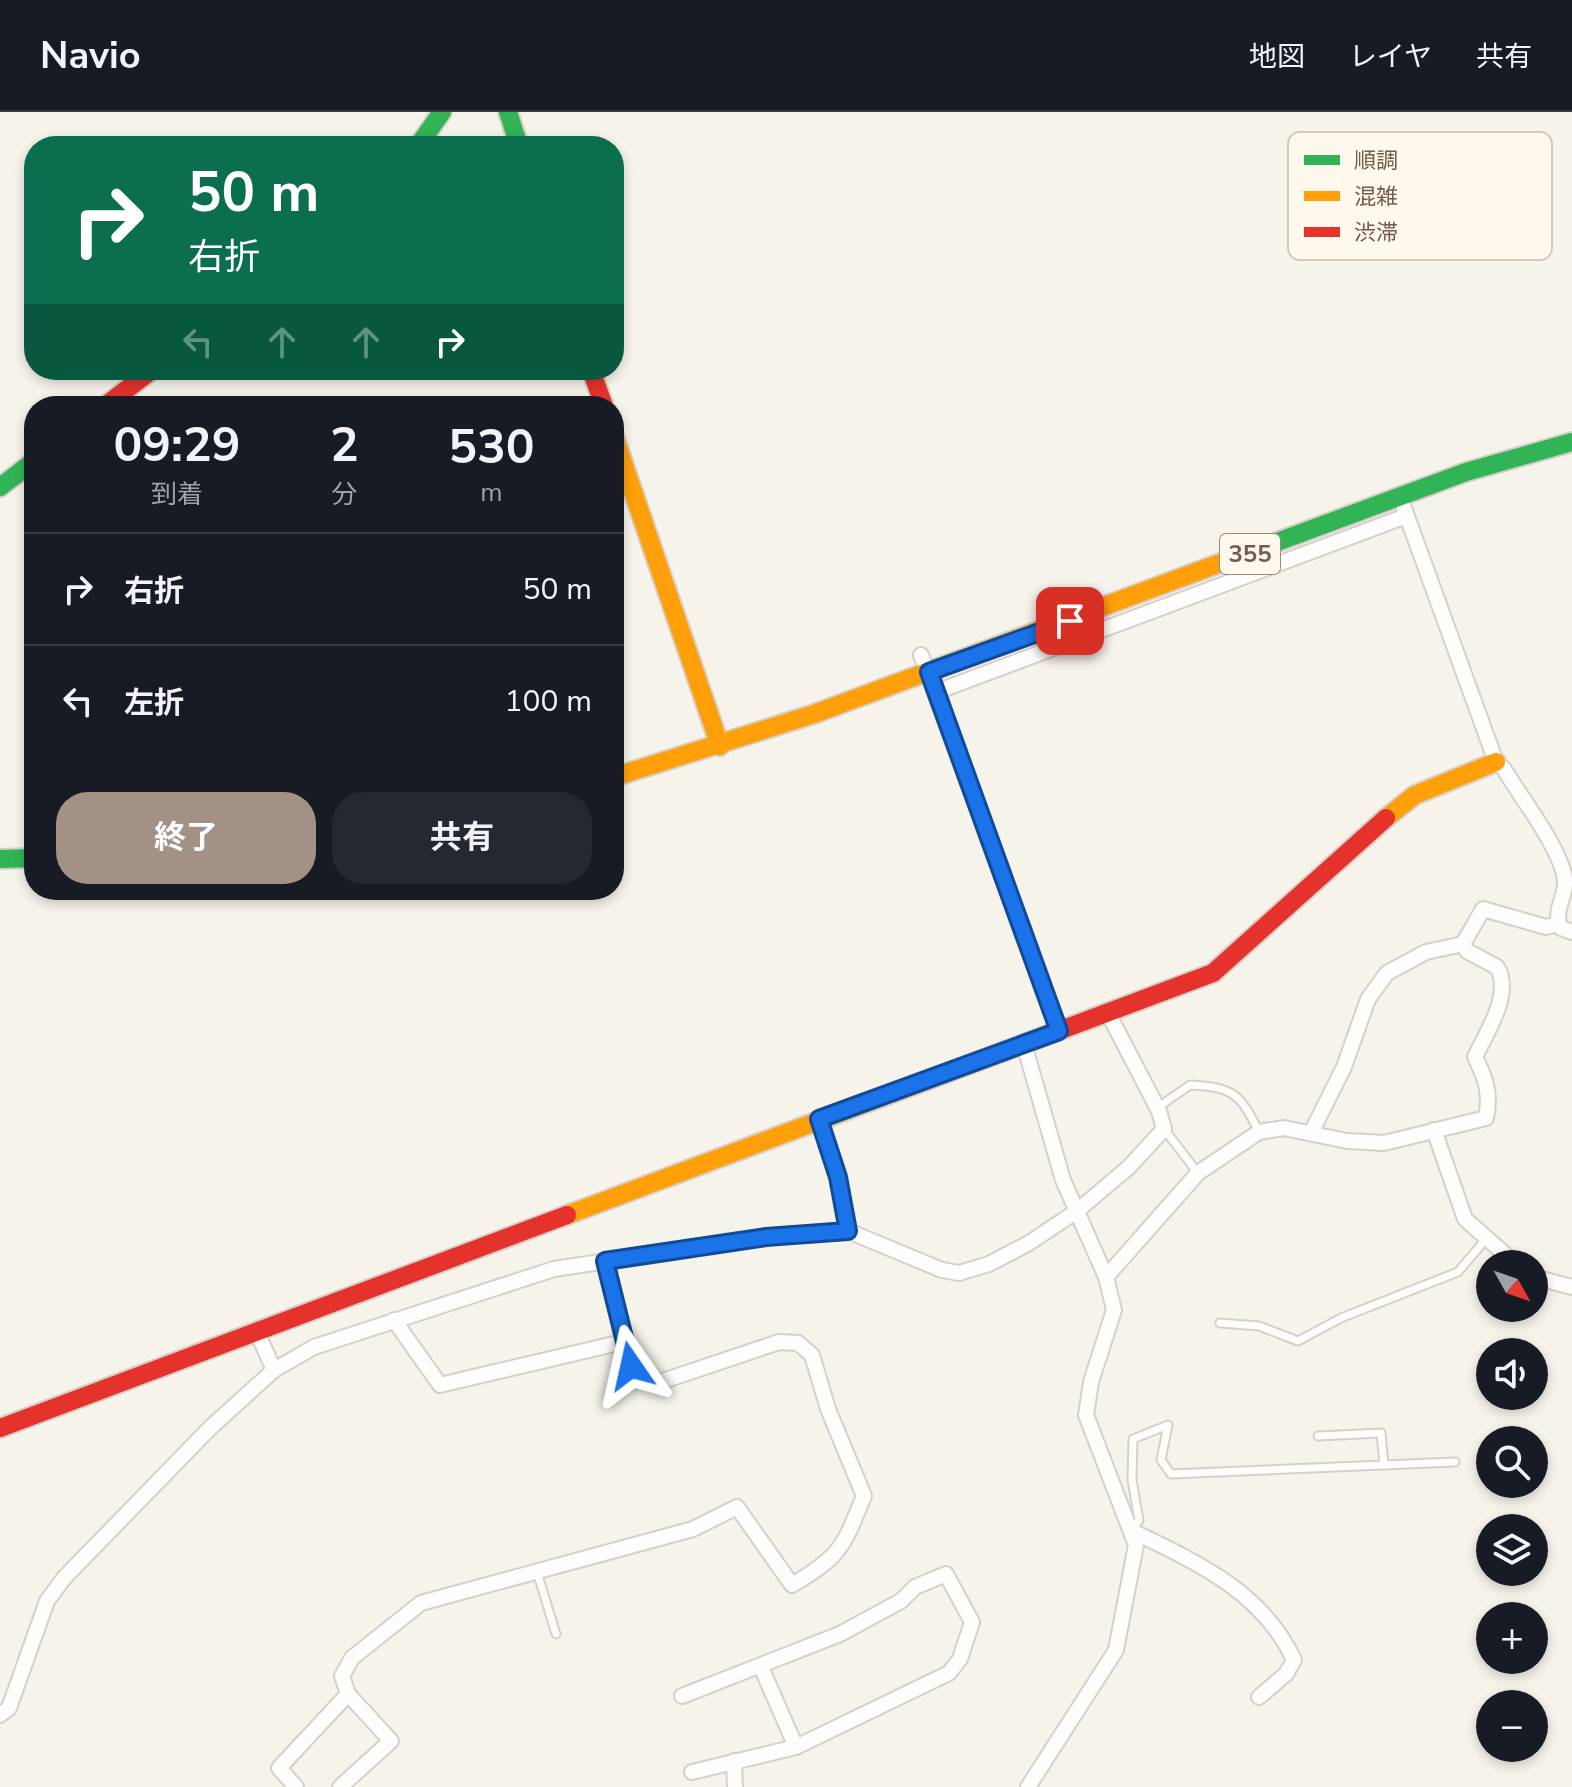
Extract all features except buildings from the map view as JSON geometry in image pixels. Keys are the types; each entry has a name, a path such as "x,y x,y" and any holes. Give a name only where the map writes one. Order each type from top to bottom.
{"main road":[{"path":"425,136 442,112"},
{"path":"508,112 516,136"},
{"path":"118,396 139,380"},
{"name":"355","path":"624,774 720,746 925,663 1466,472 1572,442"},
{"path":"624,465 720,746"},
{"path":"0,487 24,469"},
{"path":"0,1428 1224,967 1415,795 1496,762"},
{"path":"0,859 24,858"}],"street":[{"path":"1400,496 1496,762 1504,769 1560,863 1565,882 1559,924"},
{"path":"936,692 1406,516"},
{"path":"925,663 1059,1031"},
{"path":"1311,1133 1344,1067 1368,999 1387,973 1426,952 1463,944 1483,909 1546,927 1559,924 1572,932"},
{"path":"1106,1277 1198,1173 1259,1132 1275,1128 1384,1143 1486,1118 1490,1101 1487,1081 1475,1057 1494,1016 1503,983 1497,967 1467,951 1463,944"},
{"path":"0,1715 9,1708 47,1601 64,1578 210,1428 274,1370 314,1347 504,1283 605,1261 766,1237 848,1231 942,1270 959,1273 989,1264 1029,1243 1077,1211 1129,1167 1164,1129 1157,1108 1108,1013"},
{"path":"1024,1044 1063,1180 1106,1277 1114,1310 1091,1382 1086,1415 1136,1545 1116,1650 1028,1787"},
{"path":"819,1119 838,1177 848,1231"},
{"path":"1434,1130 1459,1208 1499,1250"},
{"path":"340,1787 391,1741 348,1694 342,1676 352,1658 421,1603 693,1529 737,1507 792,1585 828,1564 843,1547 864,1496 828,1409 812,1355 798,1343 779,1342 657,1383 642,1380 631,1366 605,1261"},
{"path":"1548,1281 1572,1287"},
{"path":"394,1320 440,1385 627,1341"},
{"path":"257,1332 274,1370"},
{"path":"1132,1531 1195,1562 1250,1597 1282,1633 1294,1660 1286,1674 1259,1697"},
{"path":"682,1696 840,1634 901,1601 915,1587 946,1574 972,1622 960,1659 949,1673 796,1747 692,1772"},
{"path":"761,1667 796,1747"},
{"path":"296,1787 279,1768 348,1694"},
{"path":"734,1761 735,1787"}],"lane":[{"path":"1157,1108 1190,1085 1227,1090 1242,1098 1259,1132"},
{"path":"1164,1129 1198,1173"},
{"path":"1220,1323 1259,1326 1298,1341 1341,1318 1458,1272 1486,1239"},
{"path":"1132,1531 1139,1520 1132,1480 1133,1439 1168,1425 1161,1460 1171,1474 1455,1462"},
{"path":"1318,1436 1381,1433 1384,1465"},
{"path":"537,1572 556,1634"}],"traffic: fast":[{"path":"425,136 442,112"},
{"path":"508,112 516,136"},
{"path":"1258,549 1466,472 1572,442"},
{"path":"0,487 24,469"},
{"path":"0,859 24,858"}],"traffic: slow":[{"path":"624,465 720,746"},
{"path":"624,774 814,714 1258,549"},
{"path":"1386,818 1415,795 1496,762"},
{"path":"567,1215 1005,1051"}],"traffic: jam":[{"path":"118,396 139,380"},
{"path":"595,380 600,396"},
{"path":"1005,1051 1213,973 1386,818"},
{"path":"0,1428 567,1215"}],"route":[{"path":"631,1366 605,1261 766,1237 848,1231 849,1222 838,1177 819,1119 1059,1031 929,672 1070,621"}]}
